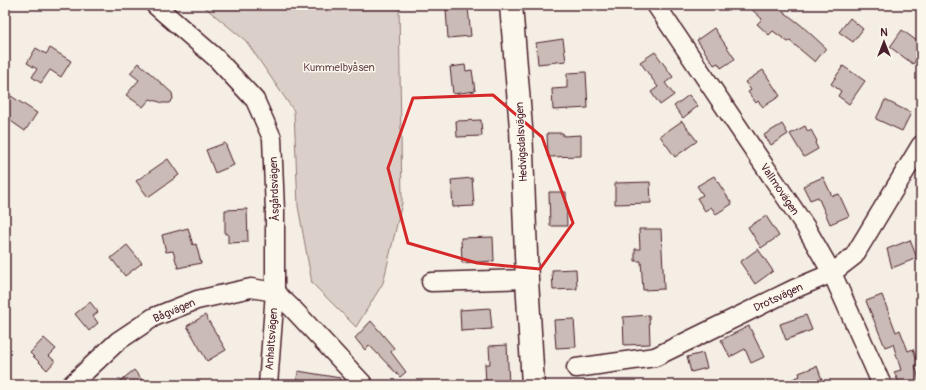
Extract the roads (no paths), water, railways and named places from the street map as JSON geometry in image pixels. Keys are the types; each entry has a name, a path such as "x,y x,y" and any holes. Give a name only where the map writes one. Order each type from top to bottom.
{"street":[{"name":"Åsgårdsvägen","path":"155,5 216,58 255,100 272,138 275,211 275,292"},
{"name":"Hedvigsdalsvägen","path":"511,5 522,128 527,279 533,385"},
{"name":"Vallmovägen","path":"656,5 805,226 832,273 882,385"},
{"name":"Drotsvägen","path":"576,368 655,357 794,289 832,273 854,256 921,145"},
{"path":"431,282 527,279"},
{"name":"Bågvägen","path":"71,385 118,341 154,317 197,300 251,288 275,292"},
{"name":"Anhaltsvägen","path":"268,385 275,292"},
{"path":"275,292 294,310 364,385"}],"park label":[{"name":"Kummelbyåsen","path":"339,67"}]}
